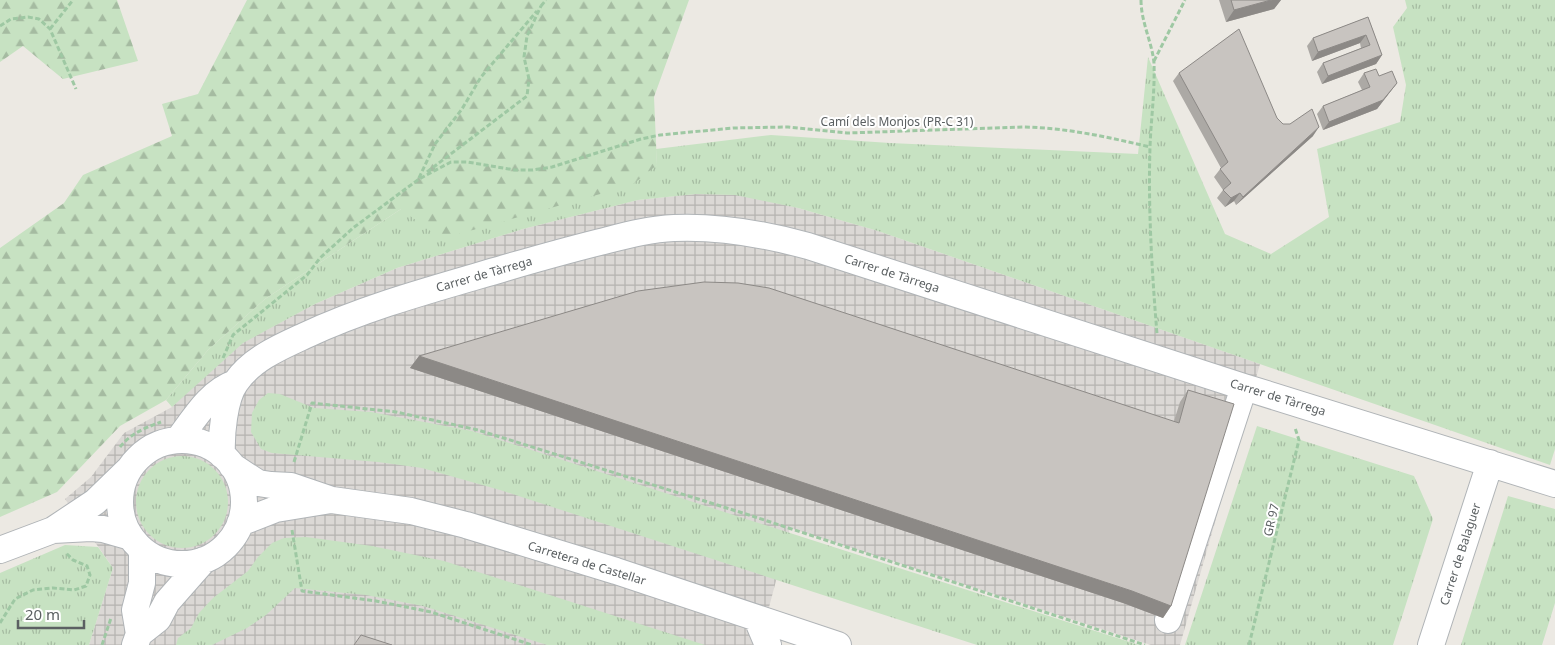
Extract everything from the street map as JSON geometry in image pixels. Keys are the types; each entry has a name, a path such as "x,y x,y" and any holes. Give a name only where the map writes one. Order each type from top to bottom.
{"street":[{"name":"Carrer de Tàrrega","path":"178,440 213,396 224,386 228,373 245,372 268,354 334,322 410,295 565,250 651,230 680,228 741,231 771,236 808,246 1284,400 1555,484"},
{"path":"227,461 221,440 228,373"},
{"path":"1168,620 1244,387"},
{"path":"0,550 59,541 91,528 104,529 136,543 153,557 172,563 191,563 204,560 218,553 228,542 240,523 243,512 242,490 239,478 227,461 214,449 197,442 178,440 159,444 141,454 128,470 59,541"},
{"name":"Carretera de Castellar","path":"227,461 258,483 291,486 332,500 411,511 466,525 616,571 838,645"},
{"name":"Carrer de Balaguer","path":"1431,645 1490,463"},
{"path":"128,470 123,481 120,504 125,526 136,543 142,583 135,610 137,640"},
{"name":"Carretera de Castellar","path":"240,523 276,508 332,500"},
{"path":"137,640 158,619 167,602 204,560"},
{"path":"757,618 768,645"}],"path":[{"path":"50,29 73,0"},
{"path":"418,178 435,144 462,109 480,77 546,0"},
{"path":"1141,0 1141,10 1154,61 1154,100 1150,147 1152,270 1158,359"},
{"path":"1154,61 1185,0"},
{"path":"418,178 527,96 529,79 524,57 527,36 541,6"},
{"path":"0,26 11,20 28,17 39,19 50,29 76,89"},
{"name":"Camí dels Monjos (PR-C 31)","path":"228,373 233,335 307,275 320,258 353,228 418,178 451,162 483,164 515,170 533,170 552,167 641,139 660,135 742,128 788,127 847,133 1024,127 1051,128 1085,132 1150,147"},
{"name":"GR 97","path":"1249,645 1299,440 1284,400"},
{"path":"294,465 312,403 366,408 425,417 478,430 594,466 1145,645"},
{"path":"292,527 302,591 414,608 532,645"},
{"path":"0,623 15,599 33,590 53,588 74,590 86,586 90,575 87,566 73,560 59,541"},
{"path":"102,645 113,611"}],"shaded area":[{"path":"696,194 743,195 798,208 878,231 1260,364 1180,645 1151,645 790,528 759,645 89,645 113,568 65,499 91,477 124,433 172,407 202,377 242,343 315,304 397,268 523,229 638,200"}],"green space":[{"path":"0,0 117,0 138,61 63,79 23,46 0,62"},
{"path":"247,0 689,0 654,97 657,165 632,185 441,239 401,209 265,299 208,350 166,400 120,426 57,492 0,517 0,248 64,203 83,175 172,136 162,104 198,94"},
{"path":"1405,0 1555,0 1555,449 1550,465 878,231 798,208 735,195 696,194 638,200 523,229 397,268 315,304 243,343 172,407 166,400 208,350 265,299 401,209 657,165 656,149 771,135 890,143 1138,154 1148,57 1225,234 1271,254 1329,217 1317,149 1400,122 1406,85 1393,27 1407,8"},
{"path":"268,393 280,394 314,408 371,412 472,431 1139,645 977,645 500,490 422,468 378,462 272,453 261,449 251,432 252,413 259,400"},
{"path":"1257,426 1414,476 1433,519 1393,645 1185,645"},
{"path":"182,456 200,459 215,469 225,484 228,502 225,520 215,535 200,545 182,548 164,545 149,535 139,520 136,502 139,484 149,469 164,459"},
{"path":"1508,496 1555,509 1555,603 1542,645 1461,645"},
{"path":"306,537 372,546 444,561 705,645 547,645 423,606 366,595 295,588 266,615 247,628 212,645 176,645 178,638 191,628 199,613 213,598 248,571 258,557 272,543 284,538"},
{"path":"65,545 98,547 113,568 89,645 0,645 0,573"}],"building":[{"path":"1231,0 1271,0 1234,10"},
{"path":"1368,17 1382,55 1328,76 1323,63 1370,45 1366,35 1318,52 1313,38"},
{"path":"1239,29 1277,118 1283,124 1290,124 1312,109 1319,127 1243,197 1240,193 1231,198 1223,190 1231,183 1220,169 1228,162 1179,73"},
{"path":"1376,69 1379,76 1392,71 1397,83 1383,100 1329,122 1323,106 1370,87 1364,73"},
{"path":"704,282 738,283 769,288 1179,423 1188,390 1234,404 1171,606 1132,591 419,356 638,291"},
{"path":"361,635 392,645 354,645"}]}
